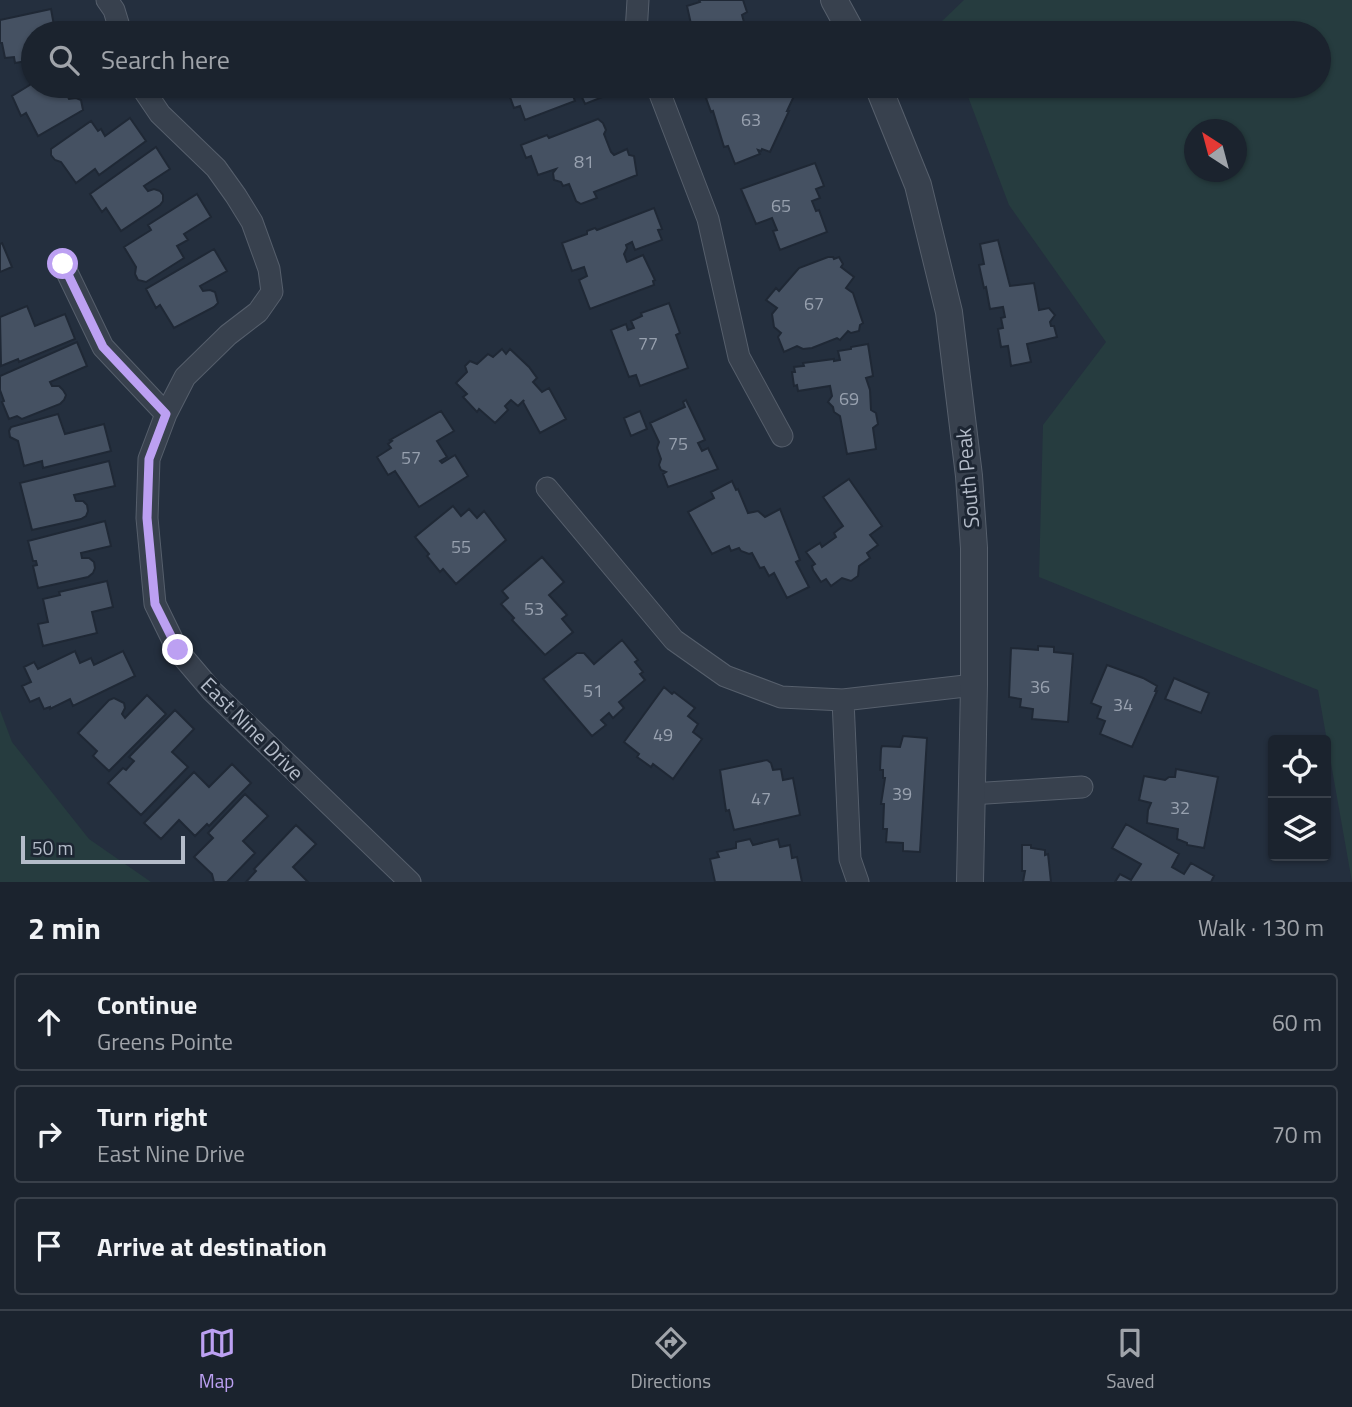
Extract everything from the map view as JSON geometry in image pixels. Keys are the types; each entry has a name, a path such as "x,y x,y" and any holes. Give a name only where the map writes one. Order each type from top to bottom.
{"street":[{"path":"107,0 117,21"},
{"path":"637,21 638,0"},
{"path":"834,0 845,21"},
{"name":"East Nine Drive","path":"149,98 160,114 216,168 236,196 252,222 270,269 272,292 258,312 228,335 185,377 166,414 149,459 147,518 155,604 178,650 212,691 410,882"},
{"path":"662,98 708,219 739,357 782,436"},
{"name":"South Peak","path":"883,98 918,185 949,312 970,476 974,548 970,882"},
{"path":"63,264 103,347 166,414"},
{"path":"547,488 674,640 725,676 781,697 843,700 974,685"},
{"path":"843,700 850,859 858,882"},
{"path":"971,794 1082,787"}],"green space":[{"path":"964,0 1352,0 1352,882 1331,763 1331,735 1326,735 1318,690 1039,577 1043,425 1106,342 1009,205 969,98 1331,98 1331,21 942,21"},
{"path":"0,710 12,742 89,839 151,882 0,882"}],"building":[{"path":"699,0 743,0 747,12 742,15 744,21 690,21 687,6 700,2"},
{"path":"51,9 53,21 21,21 21,62 15,63 14,57 5,58 0,43 0,20"},
{"path":"21,90 21,98 76,98 81,100 83,110 38,136 26,113 21,116 12,96"},
{"path":"510,98 574,98 575,101 525,120 520,106 514,108"},
{"path":"582,98 600,98 585,104"},
{"path":"706,98 793,98 770,152 758,150 760,154 735,164 728,146 724,147 713,111 711,112"},
{"path":"130,118 146,141 99,175 95,169 76,183 61,162 51,155 51,149 91,121 105,136"},
{"path":"598,119 606,130 604,134 611,152 614,155 627,149 629,155 634,156 637,175 594,192 597,198 581,204 576,201 569,184 563,186 561,182 554,180 553,173 556,169 538,175 531,156 526,158 521,145 547,135 549,138"},
{"path":"156,147 170,169 144,186 148,191 160,191 163,201 121,231 106,208 102,212 90,194"},
{"path":"815,163 824,186 816,189 820,198 812,201 816,211 819,210 827,232 780,250 773,231 777,230 772,218 756,224 741,189"},
{"path":"197,194 211,217 184,234 188,240 177,246 184,258 146,282 138,280 136,267 124,247 151,230 148,225"},
{"path":"654,208 662,229 658,230 662,240 635,250 632,242 626,245 624,254 627,262 643,255 655,280 654,285 590,309 579,280 587,276 584,267 572,271 562,243 587,234 587,231 595,228 597,230"},
{"path":"998,240 1010,286 1034,283 1039,310 1049,308 1055,315 1050,322 1057,337 1027,344 1031,362 1011,366 1008,346 1001,347 998,329 1003,328 1003,307 990,309 979,265 984,264 980,244"},
{"path":"2,243 12,267 0,272 0,244"},
{"path":"214,249 227,271 200,286 203,291 215,292 218,303 174,328 160,305 156,308 146,289"},
{"path":"828,257 839,257 843,264 841,267 854,277 846,288 853,293 863,323 859,331 848,331 840,340 837,338 812,348 803,349 797,346 784,352 778,337 781,333 774,327 772,314 777,308 766,300 776,288 779,291 799,268"},
{"path":"669,303 680,333 676,335 688,368 640,386 636,375 629,377 611,330 626,324 628,330 634,328 631,321 642,316 641,313"},
{"path":"27,306 35,326 65,314 75,339 19,362 18,359 1,366 0,317"},
{"path":"77,342 87,366 50,382 52,386 59,386 63,390 66,395 64,400 22,419 17,416 9,419 2,402 0,376"},
{"path":"868,344 873,376 866,378 871,410 876,413 878,424 873,428 876,449 847,454 840,416 828,402 832,396 830,386 798,391 797,385 794,386 792,372 795,372 794,367 804,366 803,363 840,360 838,351"},
{"path":"502,349 506,354 510,349 529,367 537,378 533,382 542,392 549,388 566,419 540,433 524,400 518,406 511,400 505,406 508,410 495,423 479,409 477,412 463,397 467,394 456,383 467,372 465,366 470,361 477,364 488,354 493,357"},
{"path":"686,400 705,440 698,443 702,451 708,448 718,469 668,487 663,474 666,472 661,470 659,465 659,442 650,423 685,407 683,402"},
{"path":"441,411 454,431 437,441 447,457 440,461 442,463 455,455 468,476 419,507 395,471 388,475 377,457 391,448 388,444 392,441 390,440"},
{"path":"640,411 647,429 631,436 624,418"},
{"path":"58,414 65,434 104,424 111,451 43,468 42,461 24,466 18,441 10,437 11,427"},
{"path":"109,461 115,486 74,495 76,501 83,501 87,505 86,516 32,530 20,483"},
{"path":"849,479 882,526 870,535 878,545 867,553 870,558 859,566 858,576 851,581 842,578 831,586 826,579 821,582 813,570 812,566 815,564 806,552 820,543 822,547 836,537 834,533 843,526 823,497"},
{"path":"732,481 748,513 758,511 765,517 780,509 800,560 796,562 809,587 787,598 774,573 769,576 764,567 760,568 752,553 739,548 731,551 729,546 712,554 688,512 714,498 711,492"},
{"path":"453,506 461,516 469,509 477,518 484,511 506,540 456,584 443,569 440,572 415,537"},
{"path":"105,521 111,546 81,553 82,558 89,558 94,562 93,573 88,577 38,588 33,566 37,565 36,561 33,561 28,541"},
{"path":"542,557 564,582 549,595 567,615 562,619 573,632 545,655 512,620 514,618 501,604 508,598 502,591"},
{"path":"107,581 113,607 92,612 97,633 43,646 38,624 48,622 43,599 60,595 59,592"},
{"path":"622,640 638,660 635,662 643,672 640,674 645,680 619,702 624,708 613,718 609,713 601,720 606,725 592,736 543,679 577,653 584,653 594,664"},
{"path":"1038,646 1054,647 1054,652 1073,654 1068,722 1032,719 1033,709 1020,707 1021,699 1009,697 1011,648 1038,650"},
{"path":"75,651 80,663 91,658 94,665 123,651 135,676 73,706 70,699 50,709 44,709 39,698 30,702 22,686 31,682 24,667 34,662 38,669"},
{"path":"1107,665 1157,686 1132,747 1100,734 1105,721 1097,718 1101,707 1091,703"},
{"path":"1174,678 1209,693 1201,713 1165,699"},
{"path":"664,687 695,708 688,716 698,724 693,732 702,739 673,779 653,764 651,767 637,757 639,754 624,742"},
{"path":"147,695 166,714 109,771 93,756 97,751 78,733 109,700 114,698 124,703 122,714 125,718"},
{"path":"175,710 194,729 172,752 188,767 141,815 108,783 123,768 126,770 134,761 129,757"},
{"path":"903,736 927,738 920,852 903,851 903,843 886,842 887,829 883,829 884,804 881,804 885,778 883,770 880,770 881,749 882,746 900,747"},
{"path":"767,760 773,770 781,769 783,780 793,778 800,815 734,830 729,810 726,811 720,770"},
{"path":"232,764 251,783 209,826 207,824 195,836 179,820 161,839 144,823 194,772 209,787"},
{"path":"1176,769 1218,777 1204,848 1187,845 1177,839 1178,829 1147,823 1151,803 1139,800 1144,776 1165,780 1175,777"},
{"path":"245,794 268,816 243,841 255,853 227,882 214,882 212,874 194,857 213,838 208,833"},
{"path":"1126,824 1179,854 1172,867 1184,874 1191,863 1214,876 1211,882 1115,882 1120,874 1131,880 1141,864 1112,848"},
{"path":"296,825 316,844 293,867 308,882 246,882 256,871 254,869"},
{"path":"750,839 753,845 778,839 780,847 790,845 792,858 797,857 802,882 715,882 710,859 719,857 717,852 736,848 736,842"},
{"path":"1022,845 1045,850 1045,855 1048,854 1051,882 1023,882 1025,871 1022,871"}],"route":[{"path":"63,264 103,347 166,414 149,459 147,518 155,604 178,650"}]}
